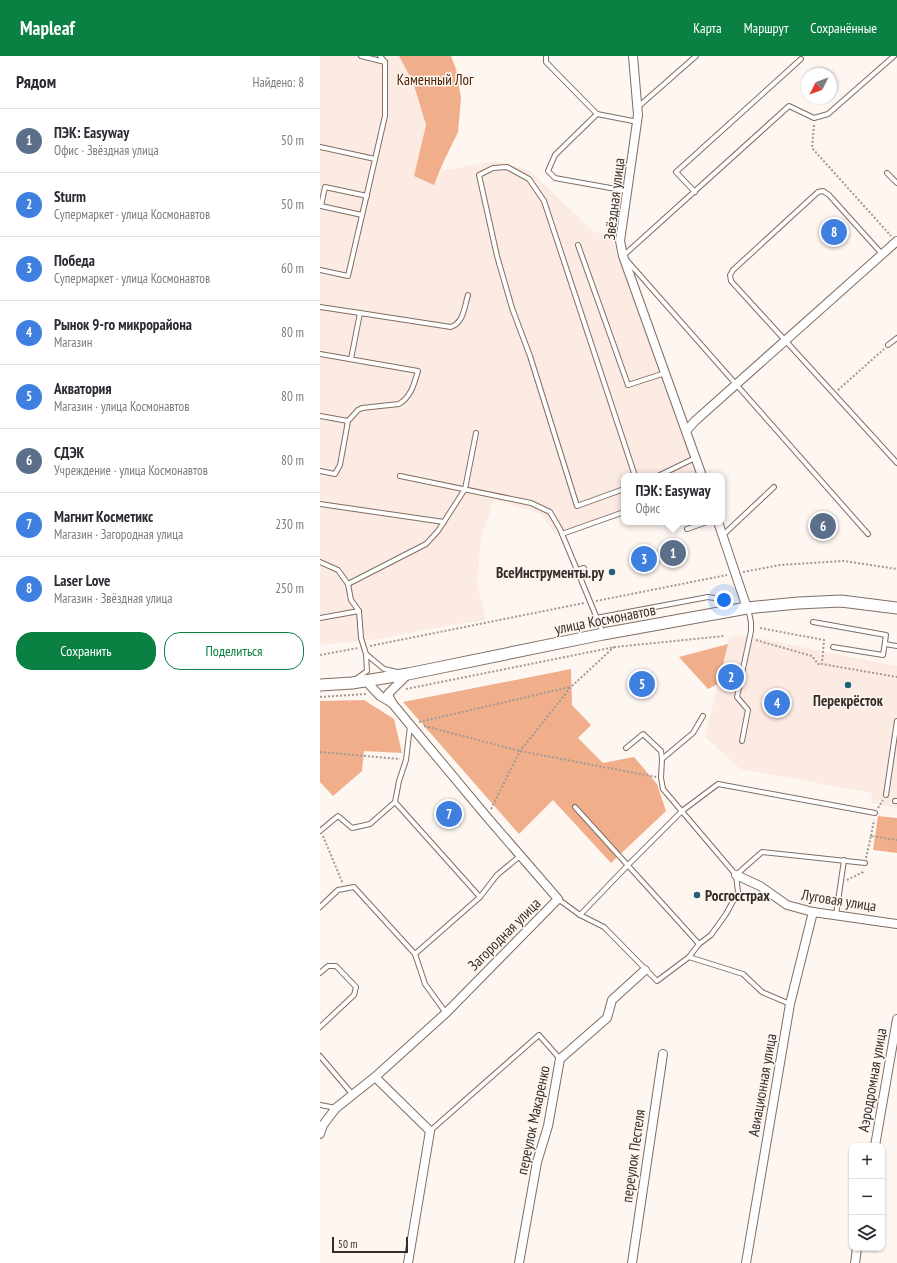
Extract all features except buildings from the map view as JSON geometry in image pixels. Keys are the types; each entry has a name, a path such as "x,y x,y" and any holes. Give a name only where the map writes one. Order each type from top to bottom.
{"main road":[{"name":"улица Космонавтов","path":"320,684 352,683 408,674 603,634 748,608 798,603 841,601 897,608"}],"street":[{"name":"Звёздная улица","path":"633,56 638,122 620,241 623,256 701,473"},
{"path":"686,431 695,420 896,241"},
{"path":"719,525 748,608"},
{"path":"392,703 388,694 408,674"},
{"name":"Загородная улица","path":"320,1134 323,1125 336,1108 375,1077 446,1013 558,899 487,817 411,724 392,703 380,696 366,681"},
{"name":"Луговая улица","path":"736,874 760,886 787,905 812,912 897,924"},
{"name":"Авиационная улица","path":"746,1263 790,1004 812,912"},
{"name":"переулок Макаренко","path":"519,1263 537,1162 548,1126 560,1059 607,1018 612,1000 646,970"},
{"name":"Аэродромная улица","path":"876,1143 897,1019"},
{"name":"переулок Пестеля","path":"632,1263 663,1054"},
{"path":"375,1077 430,1132 408,1263"},
{"path":"855,1263 857,1251"}],"lane":[{"path":"361,56 385,62"},
{"path":"320,270 348,276 385,116 385,62 380,56"},
{"path":"546,56 546,62 597,114 638,122"},
{"path":"638,107 696,56"},
{"path":"868,534 623,256 789,106 814,118 828,114 894,56"},
{"path":"695,192 676,172 801,58"},
{"path":"597,114 555,155 548,171 555,178 627,191"},
{"path":"320,147 375,159"},
{"path":"621,490 577,506 530,356 510,301 496,256 479,175 493,168 507,167 529,179 544,201 634,473"},
{"path":"888,172 897,183"},
{"path":"362,215 321,206 325,187 366,196"},
{"path":"882,254 829,195 823,191 818,192 732,270 730,275 731,281 897,463"},
{"path":"578,245 628,385 665,373"},
{"path":"320,307 451,327 457,325 461,320 468,295"},
{"path":"351,359 360,313"},
{"path":"888,345 897,338"},
{"path":"320,354 418,371 412,389 399,404 362,408 358,410 348,421 340,465 335,474 320,471"},
{"path":"320,416 348,421"},
{"path":"348,584 426,544 438,531 465,489 476,433"},
{"path":"664,473 695,458"},
{"path":"400,476 531,503 550,512 562,534 603,634"},
{"path":"723,535 774,487"},
{"path":"320,504 444,522"},
{"path":"562,534 621,513"},
{"path":"687,529 698,525"},
{"path":"320,562 338,570 348,584 351,600 360,610 361,638 366,654 367,671 352,683"},
{"path":"577,570 584,568"},
{"path":"596,618 708,597 721,599 728,611"},
{"path":"742,741 748,710 737,696 751,631 752,622 748,608"},
{"path":"320,618 360,610"},
{"path":"814,622 886,635 883,655 833,647"},
{"path":"885,644 897,646"},
{"path":"366,654 384,669 408,674"},
{"path":"662,759 692,733 703,716"},
{"path":"886,795 897,720"},
{"path":"320,831 338,816 352,828 370,824 395,802 399,781 406,760 411,724"},
{"path":"558,899 580,915 604,927 657,981 689,957 699,944 711,935 726,914 738,892 736,874 663,789 661,778 661,751 643,734 626,748"},
{"path":"580,915 628,864 682,811 718,784 875,813"},
{"path":"395,802 480,897"},
{"path":"575,807 699,944"},
{"path":"736,874 762,852 865,863"},
{"path":"415,954 480,897 497,875 521,856"},
{"path":"836,915 844,860"},
{"path":"320,907 338,890 354,887 415,954 424,984 446,1013"},
{"path":"689,957 743,974 762,992 790,1004"},
{"path":"320,972 328,966 336,966 356,987 354,995 320,1027"},
{"path":"430,1132 539,1035 560,1059"},
{"path":"320,1056 353,1095"},
{"path":"320,1105 336,1108"}],"path":[{"path":"814,118 812,148 896,241"},
{"path":"834,394 888,345"},
{"path":"320,655 363,648 590,602 780,566 844,561 897,569"},
{"path":"760,628 824,640 822,664"},
{"path":"406,689 615,647 724,636"},
{"path":"749,638 812,656 818,664 897,677"},
{"path":"487,817 520,751 571,687 615,647"},
{"path":"411,724 571,687"},
{"path":"320,697 366,694 380,696"},
{"path":"411,724 520,751 661,778"},
{"path":"320,752 406,760"},
{"path":"320,835 323,836 345,888"}],"shaded area":[{"path":"320,56 399,56 413,82 426,126 414,176 434,185 441,171 496,161 529,170 593,231 611,236 696,473 621,473 621,512 555,535 550,526 539,513 494,500 481,539 477,584 486,620 379,639 320,645"},
{"path":"742,635 897,666 897,808 871,803 872,793 740,769 705,737 729,637"}],"green space":[{"name":"Каменный Лог","path":"399,56 451,56 456,69 461,98 458,132 434,185 414,176 426,125 413,82"},
{"path":"728,644 718,684 708,689 679,657"},
{"path":"571,669 572,705 591,725 578,738 603,763 634,757 657,784 666,811 611,863 553,800 519,834 403,702"},
{"path":"364,700 394,719 402,753 364,751 362,771 333,796 320,782 320,701"},
{"path":"878,816 897,818 897,853 873,850"}],"place":[{"name":"Laser Love","path":"834,232"},
{"name":"СДЭК","path":"823,526"},
{"name":"ПЭК: Easyway","path":"673,553"},
{"name":"Победа","path":"644,559"},
{"name":"ВсеИнструменты.ру","path":"612,572"},
{"name":"Sturm","path":"731,677"},
{"name":"Акватория","path":"642,684"},
{"name":"Перекрёсток","path":"848,685"},
{"name":"Рынок 9-го микрорайона","path":"777,703"},
{"name":"Магнит Косметикс","path":"449,814"},
{"name":"Росгосстрах","path":"697,895"}]}
